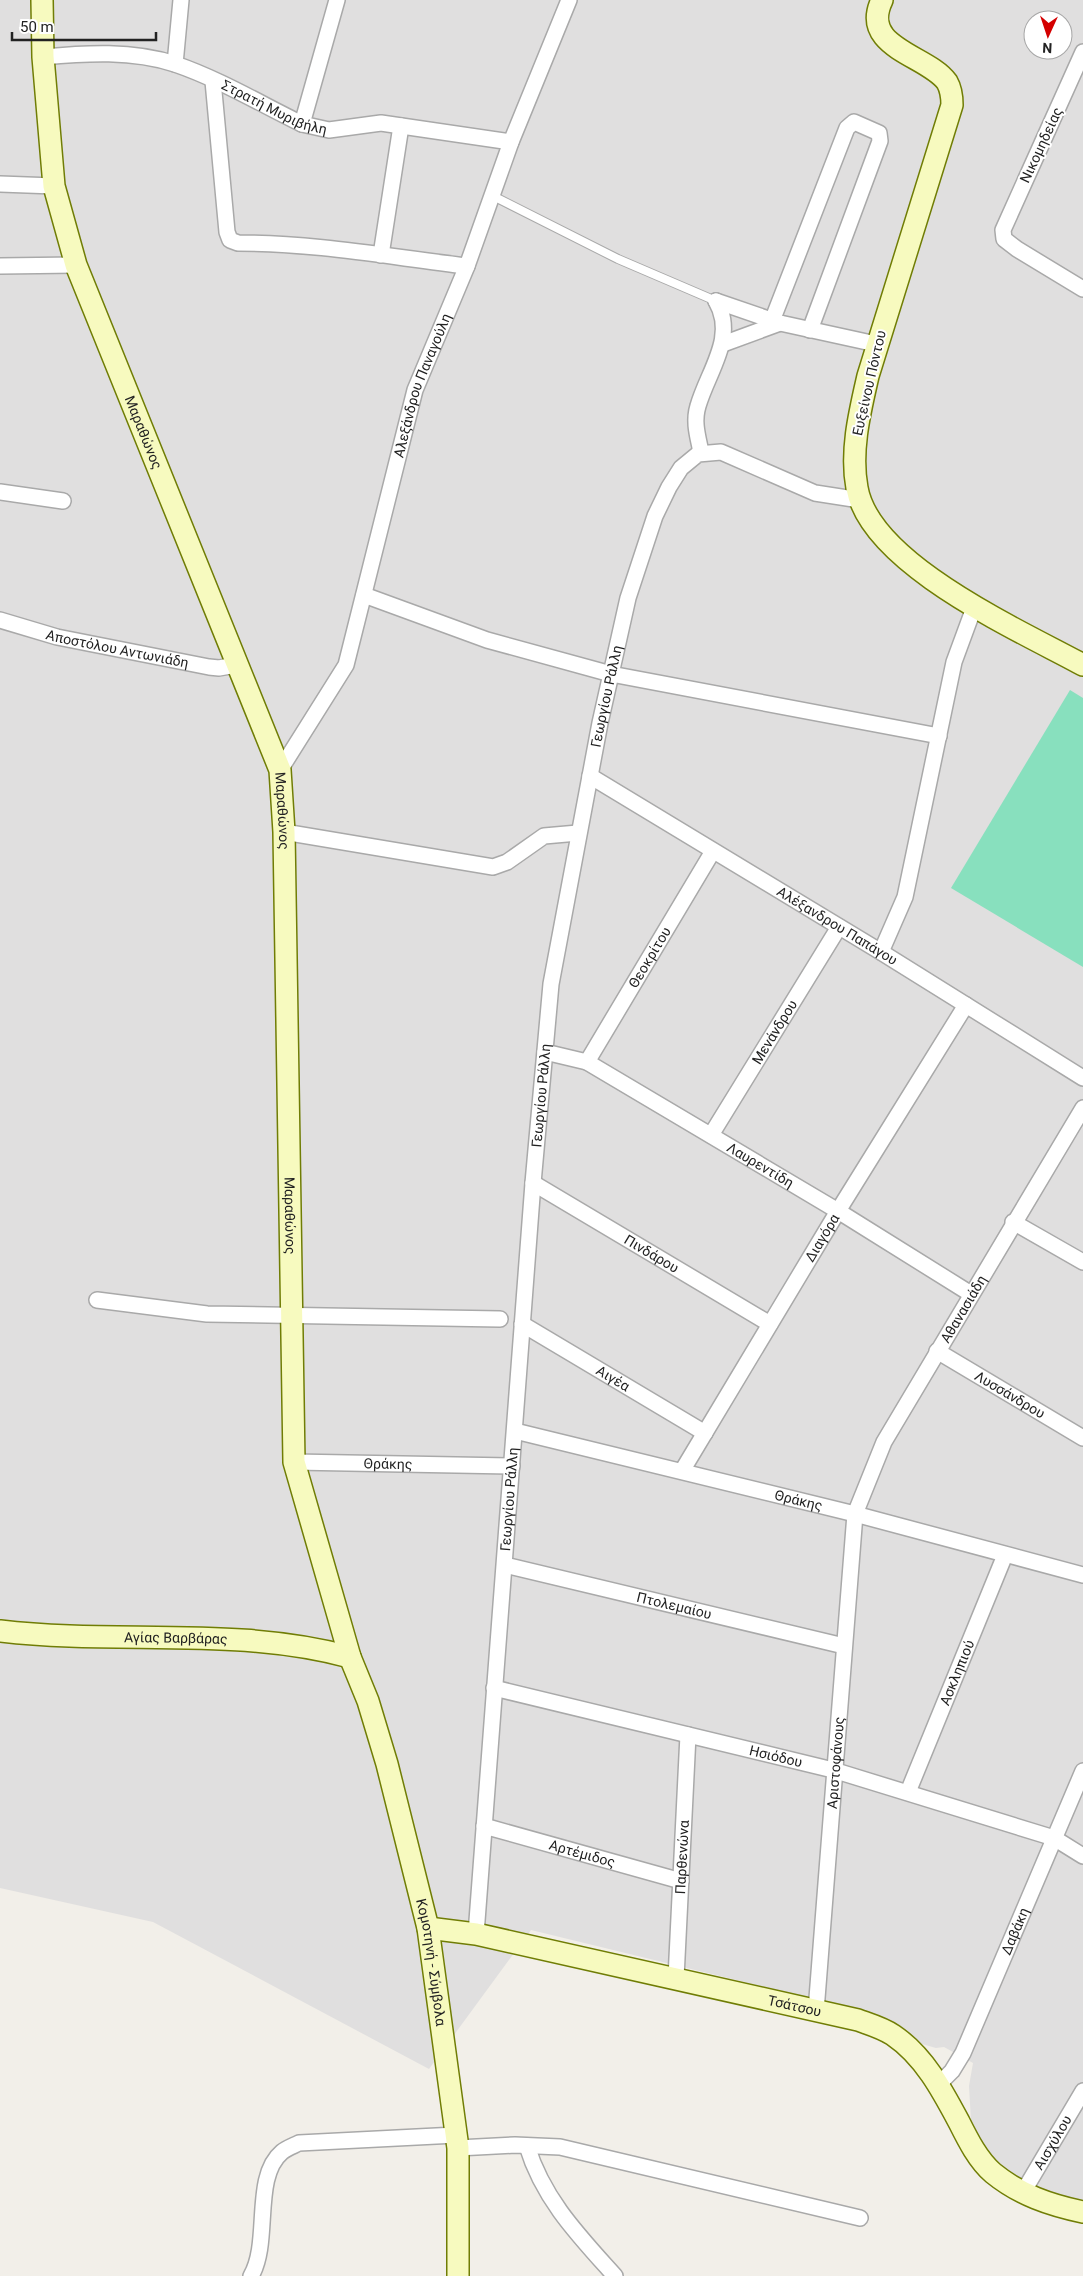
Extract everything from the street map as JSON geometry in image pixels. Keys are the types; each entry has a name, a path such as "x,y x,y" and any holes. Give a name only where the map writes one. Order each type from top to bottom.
{"street":[{"name":"Μαραθώνος","path":"42,0 43,57 54,186 76,265 280,770 284,832 294,1462 350,1657"},
{"path":"174,64 181,0"},
{"path":"302,124 337,0"},
{"name":"Αλεξάνδρου Παναγούλη","path":"280,770 346,665 415,390 467,266 511,142 569,0"},
{"name":"Ευξείνου Πόντου","path":"882,0 878,12 880,28 893,46 943,78 949,87 952,105 876,344 863,397 856,438 854,468 860,500 874,527 896,552 923,573 1083,665"},
{"name":"Νικομηδείας","path":"1083,52 1003,230 1004,238 1017,249 1083,289"},
{"name":"Στρατή Μυριβήλη","path":"43,57 114,53 145,57 174,64 302,124 329,130 378,123 511,142"},
{"path":"213,81 227,232 230,240 238,243 290,243 467,266"},
{"path":"723,344 776,322 847,128 854,122 859,123 879,133 880,141 810,330"},
{"path":"381,255 401,126"},
{"path":"0,184 54,186"},
{"path":"0,266 76,265"},
{"path":"716,301 776,322 876,344"},
{"path":"716,301 724,316 723,344 698,407 696,431 701,452 726,453 815,493 860,500"},
{"name":"Γεωργίου Ράλλη","path":"476,1934 533,1183 551,984 578,833 610,674 628,598 655,516 677,472 689,459 701,452"},
{"path":"0,492 64,500"},
{"path":"364,595 487,640 610,674 939,736"},
{"path":"880,952 905,897 956,654 976,605"},
{"name":"Αποστόλου Αντωνιάδη","path":"0,620 57,637 209,667 219,668 236,665"},
{"name":"Αλέξανδρου Παπάγου","path":"590,776 1083,1078"},
{"path":"284,832 493,867 507,862 544,836 578,833"},
{"name":"Θεοκρίτου","path":"587,1062 713,851"},
{"name":"Μενάνδρου","path":"711,1136 839,927"},
{"name":"Διαγόρα","path":"682,1471 838,1211 966,1005"},
{"name":"Λαυρεντίδη","path":"545,1052 587,1062 838,1211 971,1294"},
{"name":"Αθανασιάδη","path":"855,1514 884,1442 1013,1222 1083,1108"},
{"name":"Πινδάρου","path":"533,1183 770,1324"},
{"path":"1013,1222 1083,1262"},
{"path":"97,1300 207,1314 500,1319"},
{"name":"Αιγέα","path":"522,1324 705,1433"},
{"name":"Λυσσάνδρου","path":"937,1351 1083,1438"},
{"name":"Θράκης","path":"515,1431 855,1514 1083,1575"},
{"name":"Θράκης","path":"294,1462 512,1466"},
{"name":"Αριστοφάνους","path":"816,2011 833,1770 855,1514"},
{"name":"Ασκληπιού","path":"908,1792 1005,1555"},
{"name":"Πτολεμαίου","path":"505,1565 844,1646"},
{"name":"Αγίας Βαρβάρας","path":"0,1631 45,1636 274,1642 315,1648 350,1657"},
{"name":"Κομοτηνή - Σύμβολα","path":"350,1657 368,1701 387,1764 428,1928 457,2142 458,2276"},
{"name":"Ησιόδου","path":"494,1688 833,1770 1054,1838 1083,1856"},
{"name":"Παρθενώνα","path":"676,1978 688,1735"},
{"name":"Δαβάκη","path":"939,2084 952,2071 963,2053 1083,1771"},
{"name":"Αρτέμιδος","path":"484,1826 681,1881"},
{"name":"Τσάτσου","path":"428,1928 476,1934 676,1978 858,2020 892,2034 917,2056 939,2084 971,2145 992,2172 1022,2194 1057,2206 1083,2212"},
{"name":"Αισχύλου","path":"1022,2194 1083,2091"},
{"path":"251,2276 259,2260 268,2176 273,2164 282,2152 299,2143 457,2142 560,2147 860,2218"},
{"path":"527,2146 534,2169 567,2223 615,2276"}],"lane":[{"path":"491,195 618,259 716,301"}],"shaded area":[{"path":"0,0 1083,0 1083,2200 1054,2198 1036,2193 994,2162 974,2132 971,2121 969,2086 973,2063 944,2047 936,2048 922,2044 876,2014 531,1930 429,2069 153,1922 0,1888"}],"green space":[{"path":"1070,690 1083,698 1083,967 951,888"}]}
